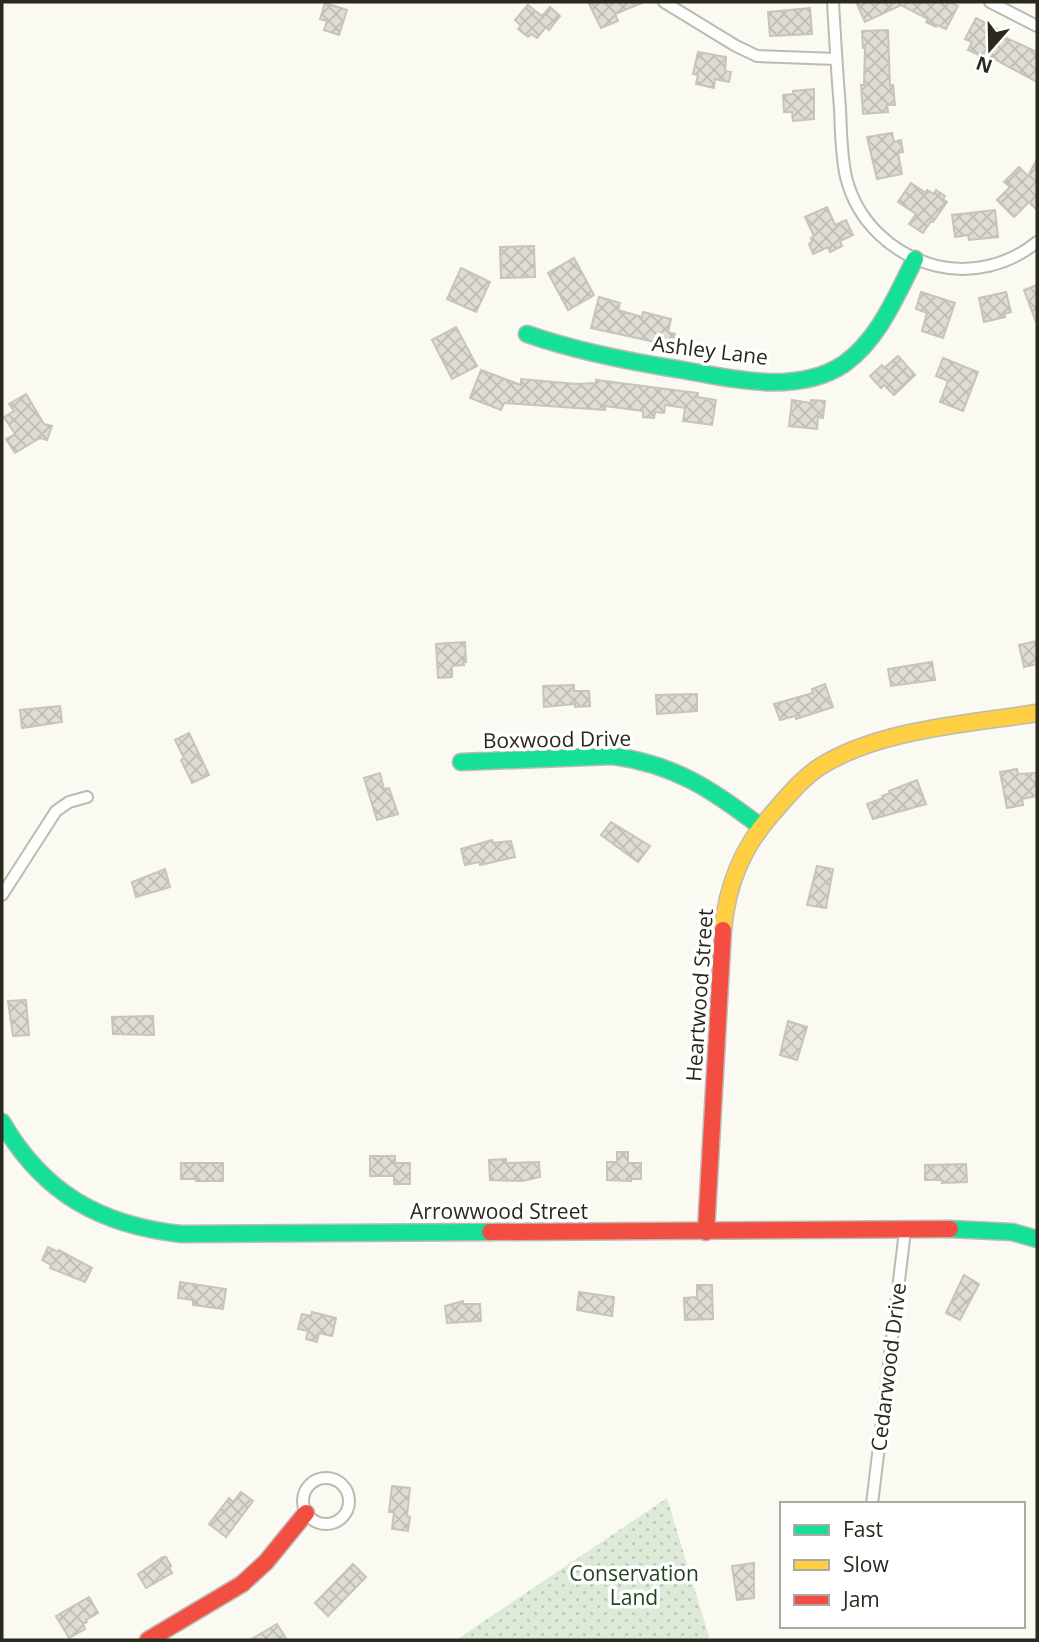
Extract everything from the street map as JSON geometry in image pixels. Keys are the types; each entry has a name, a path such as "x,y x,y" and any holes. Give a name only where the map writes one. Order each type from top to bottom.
{"street":[{"path":"664,2 757,56 836,59"},
{"path":"833,2 843,163 850,190 871,226 891,245 915,259 955,268 983,267 1010,259 1037,242"},
{"path":"990,2 1037,26"},
{"name":"Ashley Lane","path":"527,334 561,346 641,364 766,382 799,380 825,374 851,359 873,336 915,259"},
{"name":"Heartwood Street","path":"706,1232 720,968 726,910 737,871 761,827 803,780 821,766 844,754 896,738 1037,713"},
{"name":"Boxwood Drive","path":"461,762 613,756 633,758 674,769 693,778 761,827"},
{"path":"2,895 56,811 69,802 87,797"},
{"name":"Arrowwood Street","path":"2,1122 21,1152 57,1189 103,1216 129,1226 154,1231 181,1234 978,1229 1012,1232 1037,1239"},
{"name":"Cedarwood Drive","path":"872,1502 905,1231"},
{"path":"329,1477 344,1485 348,1491 349,1507 339,1520 332,1523 318,1522 306,1513 303,1506 304,1492 314,1481 329,1477"},
{"path":"148,1640 242,1584 266,1562 306,1513"}],"green space":[{"name":"Conservation Land","path":"667,1498 710,1640 456,1640"}],"building":[{"path":"588,2 644,2 615,14 618,21 601,28"},
{"path":"856,2 949,2 958,6 946,29 926,22 928,19 901,5 865,22"},
{"path":"325,3 347,10 339,35 324,30 327,21 320,19"},
{"path":"528,5 542,16 550,7 560,16 549,30 546,27 537,38 531,34 528,37 518,29 521,26 515,20"},
{"path":"810,8 812,34 770,36 768,12"},
{"path":"976,18 1001,31 1000,35 1037,52 1037,82 987,55 985,58 968,50 972,42 965,39"},
{"path":"888,30 890,86 893,85 895,105 887,105 888,112 863,114 861,85 864,85 865,47 863,48 862,31"},
{"path":"698,52 726,57 725,71 731,72 729,82 715,79 714,88 696,84 698,75 693,74"},
{"path":"814,89 814,119 793,121 792,112 784,112 783,95"},
{"path":"892,133 894,142 901,140 903,152 898,153 902,174 877,179 867,137"},
{"path":"1037,159 1037,210 1029,202 1014,217 997,200 1010,187 1004,182 1019,167 1028,176"},
{"path":"911,183 926,193 927,190 934,194 936,190 945,196 943,199 947,202 923,233 909,224 916,214 898,202"},
{"path":"827,207 835,225 846,220 853,235 840,241 842,246 830,252 828,247 813,254 809,244 814,236 805,217"},
{"path":"995,210 998,237 969,240 968,235 955,237 952,215"},
{"path":"534,246 535,277 501,278 500,247"},
{"path":"574,258 594,295 568,310 548,273"},
{"path":"461,268 490,282 476,312 447,299"},
{"path":"1037,285 1037,322 1036,322 1024,290"},
{"path":"921,292 955,303 943,338 922,331 927,313 916,309"},
{"path":"1006,292 1011,312 1004,314 1005,317 984,322 979,298"},
{"path":"599,297 620,303 618,310 642,317 643,312 671,319 668,332 675,334 671,350 654,346 655,342 591,328"},
{"path":"456,327 477,366 452,379 432,340"},
{"path":"898,356 915,375 894,395 884,385 881,388 870,376"},
{"path":"943,358 978,372 963,411 940,402 948,381 936,376"},
{"path":"481,370 521,385 521,379 577,384 596,383 596,380 698,393 697,397 716,400 712,425 683,421 685,408 665,405 664,413 655,412 654,418 643,417 643,411 605,406 605,410 504,403 501,410 470,398"},
{"path":"26,394 44,424 52,426 47,440 40,438 15,453 6,439 15,434 4,417 14,411 9,404"},
{"path":"792,400 811,403 811,400 825,401 823,418 818,417 817,429 789,426"},
{"path":"1037,641 1037,664 1024,667 1019,645"},
{"path":"465,642 464,665 452,666 452,677 438,678 436,644"},
{"path":"932,662 935,680 891,686 888,669"},
{"path":"825,684 833,707 796,719 795,716 780,720 774,704 813,693 812,689"},
{"path":"574,685 574,691 589,691 590,706 575,707 575,704 544,707 543,686"},
{"path":"697,694 697,711 657,714 656,695"},
{"path":"60,706 62,722 22,728 20,710"},
{"path":"189,733 209,775 192,783 175,740"},
{"path":"1017,769 1018,774 1037,773 1037,796 1022,799 1023,805 1007,808 1000,772"},
{"path":"380,773 384,789 389,788 398,814 377,820 364,778"},
{"path":"917,780 926,804 873,819 867,804 883,798 889,791"},
{"path":"611,822 650,846 638,862 601,835"},
{"path":"492,840 493,843 511,841 515,857 480,865 479,862 465,865 461,849"},
{"path":"817,866 833,869 826,908 807,905"},
{"path":"165,869 170,887 136,897 132,882"},
{"path":"26,1000 29,1035 13,1036 8,1001"},
{"path":"153,1016 154,1035 113,1034 112,1017"},
{"path":"788,1021 807,1027 797,1060 780,1055"},
{"path":"617,1152 628,1152 628,1163 641,1163 641,1179 607,1180 607,1162 617,1162"},
{"path":"370,1156 395,1156 395,1163 410,1163 410,1184 394,1184 394,1176 370,1176"},
{"path":"506,1159 506,1163 539,1162 540,1177 522,1181 490,1180 489,1160"},
{"path":"181,1163 223,1163 223,1181 181,1179"},
{"path":"966,1164 967,1182 942,1183 942,1180 925,1180 925,1165"},
{"path":"48,1247 92,1268 85,1282 50,1268 51,1265 42,1260"},
{"path":"964,1275 979,1284 960,1320 946,1313"},
{"path":"180,1282 226,1289 223,1309 193,1305 193,1300 178,1298"},
{"path":"697,1285 712,1285 713,1319 685,1320 684,1298 697,1297"},
{"path":"579,1292 614,1297 612,1316 577,1310"},
{"path":"463,1301 463,1304 480,1304 481,1321 447,1323 445,1306"},
{"path":"312,1312 336,1318 332,1336 319,1333 317,1342 306,1339 308,1331 298,1329 302,1314 311,1316"},
{"path":"392,1486 410,1488 408,1531 392,1529 394,1512 389,1512"},
{"path":"241,1492 253,1501 226,1537 209,1524 229,1498 233,1502"},
{"path":"166,1557 172,1573 146,1588 138,1574"},
{"path":"754,1563 754,1598 737,1600 732,1566"},
{"path":"353,1564 366,1577 328,1616 315,1603"},
{"path":"89,1597 98,1613 86,1620 83,1624 85,1629 69,1638 56,1616"},
{"path":"277,1624 287,1640 250,1640"}],"traffic: fast":[{"path":"527,334 601,355 718,377 762,382 805,380 844,364 867,342 886,316 915,259"},
{"path":"461,762 613,756 635,760 674,772 709,790 761,827"},
{"path":"2,1122 18,1147 55,1186 100,1213 152,1230 181,1234 490,1232"},
{"path":"950,1229 1012,1232 1037,1239"}],"traffic: slow":[{"path":"723,930 732,882 752,840 795,788 821,766 870,744 898,736 1037,713"}],"traffic: jam":[{"path":"706,1232 723,930"},
{"path":"490,1232 950,1229"},
{"path":"148,1640 242,1584 266,1562 306,1513"}]}
